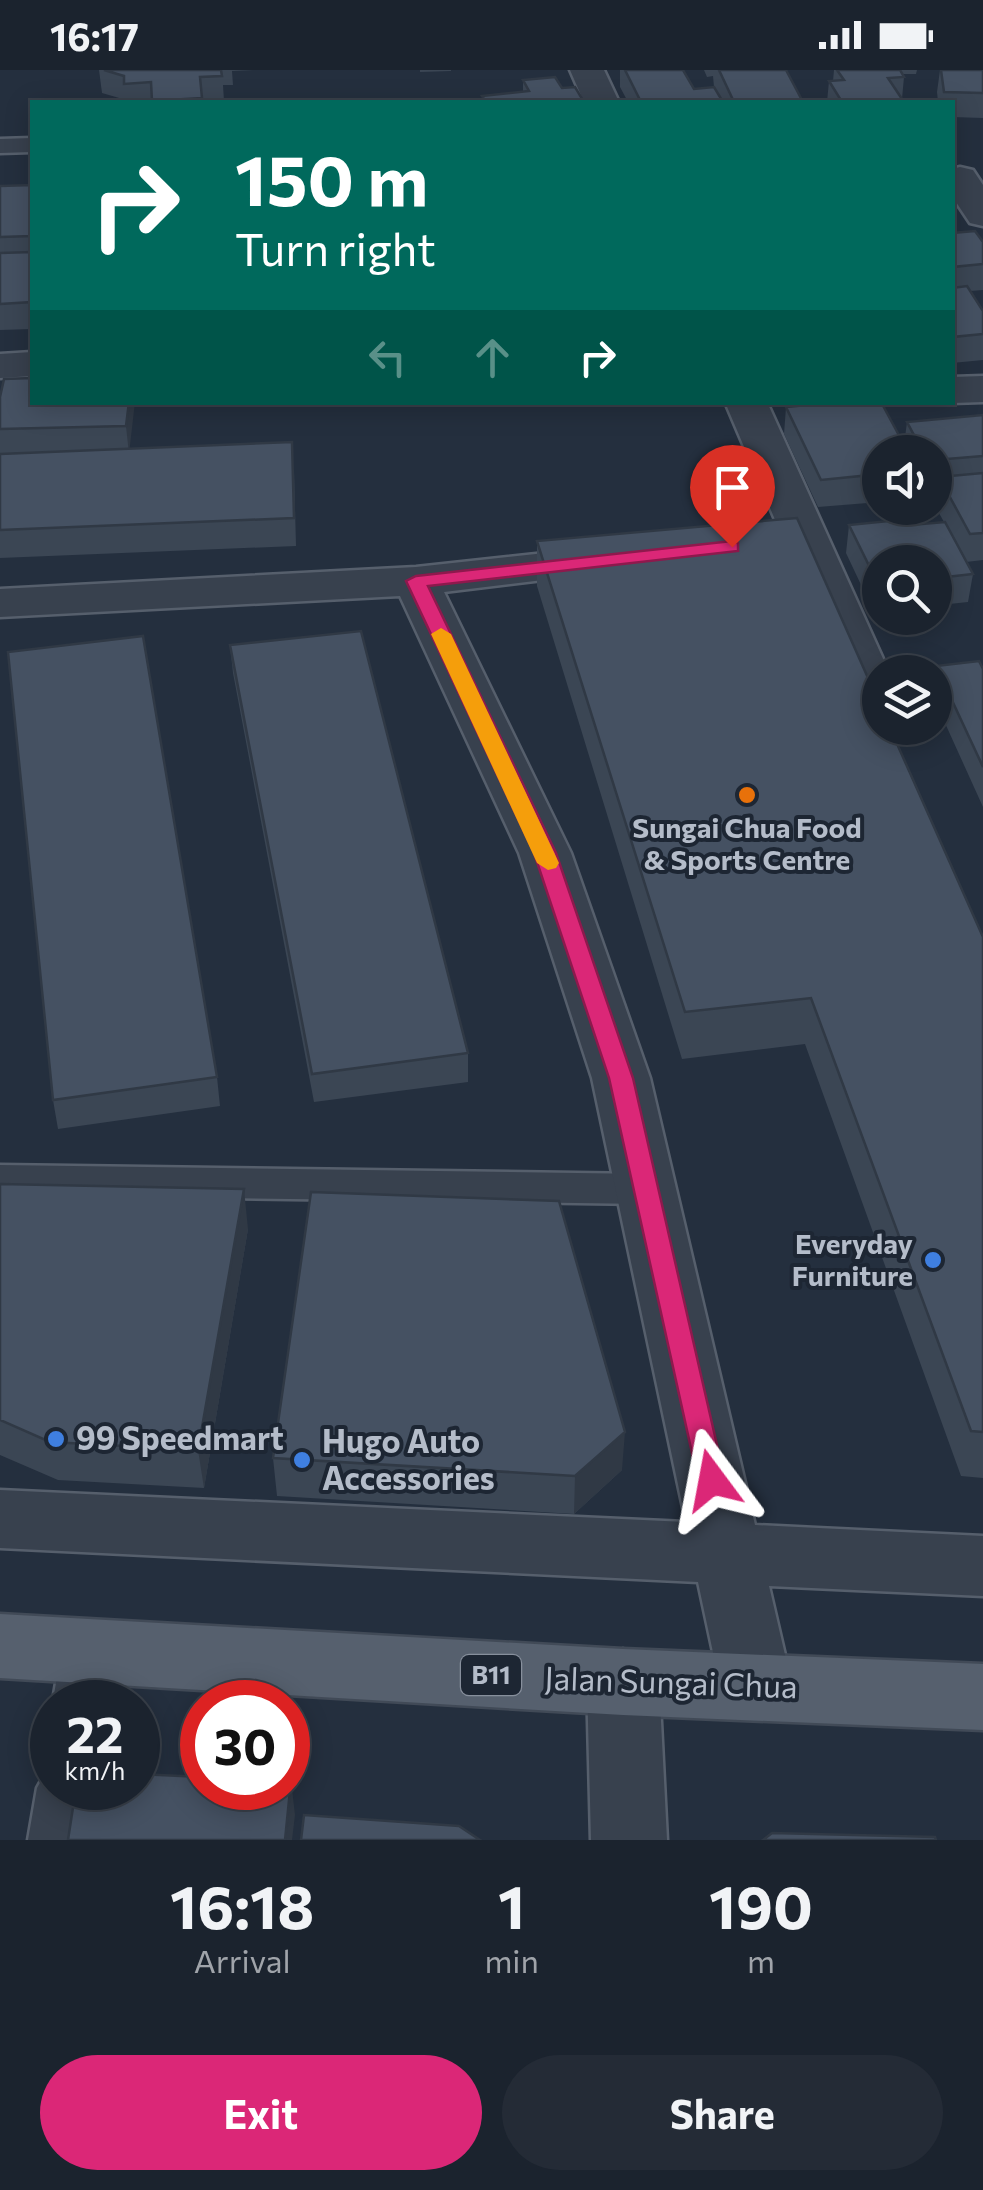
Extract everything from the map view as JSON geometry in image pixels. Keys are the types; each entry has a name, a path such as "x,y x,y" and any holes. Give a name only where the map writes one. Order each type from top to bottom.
{"main road":[{"name":"Jalan Sungai Chua","path":"0,1646 92,1678 623,1682 983,1697"}],"street":[{"path":"587,70 600,100"},
{"path":"965,178 983,215"},
{"path":"0,366 30,364"},
{"path":"955,390 983,389"},
{"path":"747,405 786,541 862,672"},
{"path":"0,602 416,581 648,556"},
{"path":"416,581 545,853 621,1078 756,1685"},
{"path":"0,1518 983,1566"},
{"path":"623,1682 629,1840"},
{"path":"66,1840 71,1810"}],"lane":[{"path":"0,146 30,146"},
{"path":"0,1180 645,1189"}],"building":[{"path":"104,70 221,70 222,76 200,77 202,98 152,100 151,82 124,84 124,76"},
{"path":"625,70 683,70 694,89 714,87 722,100 640,100"},
{"path":"719,70 786,70 802,100 733,100"},
{"path":"837,70 900,70 904,77 888,78 903,100 841,100 829,81 844,80"},
{"path":"941,70 983,70 983,93 944,92"},
{"path":"555,77 562,88 575,87 583,100 485,100 482,96 529,91 523,80"},
{"path":"30,185 30,236 0,237 0,186"},
{"path":"975,231 983,242 983,264 955,267 955,233"},
{"path":"30,252 30,302 0,304 0,253"},
{"path":"967,286 983,311 983,334 955,337 955,288"},
{"path":"30,378 30,405 129,405 126,426 0,429 4,379"},
{"path":"883,405 899,435 862,435 862,476 821,480 786,407"},
{"path":"983,415 983,456 952,459 952,435 914,435 907,422"},
{"path":"292,442 294,518 0,530 0,454"},
{"path":"983,473 983,533 970,534 952,501 952,476"},
{"name":"Sungai Chua Food & Sports Centre","path":"797,518 862,664 862,745 898,745 983,937 983,1432 971,1431 811,998 685,1012 537,541"},
{"path":"849,525 947,525 973,574 952,576 952,545 862,545 862,551"},
{"path":"361,631 468,1053 312,1074 230,645"},
{"path":"143,636 217,1077 53,1100 8,652"},
{"path":"979,661 983,669 983,767 952,700 952,664"},
{"path":"0,1184 244,1189 198,1450 50,1442 0,1420"},
{"path":"311,1192 559,1201 625,1432 575,1476 273,1458"},
{"path":"160,1775 180,1776 180,1810 288,1810 285,1840 68,1840 73,1810 160,1810"},
{"path":"304,1815 459,1826 480,1840 301,1840"},
{"path":"772,1833 935,1837 936,1840 763,1840"}],"slow traffic":[{"path":"441,634 548,863"}],"place":[{"name":"Sungai Chua Food & Sports Centre","path":"747,795"},
{"name":"Everyday Furniture","path":"933,1260"},
{"name":"99 Speedmart","path":"56,1439"},
{"name":"Hugo Auto Accessories","path":"302,1460"}],"route":[{"path":"712,1480 621,1078 545,853 416,581 732,547"}]}
